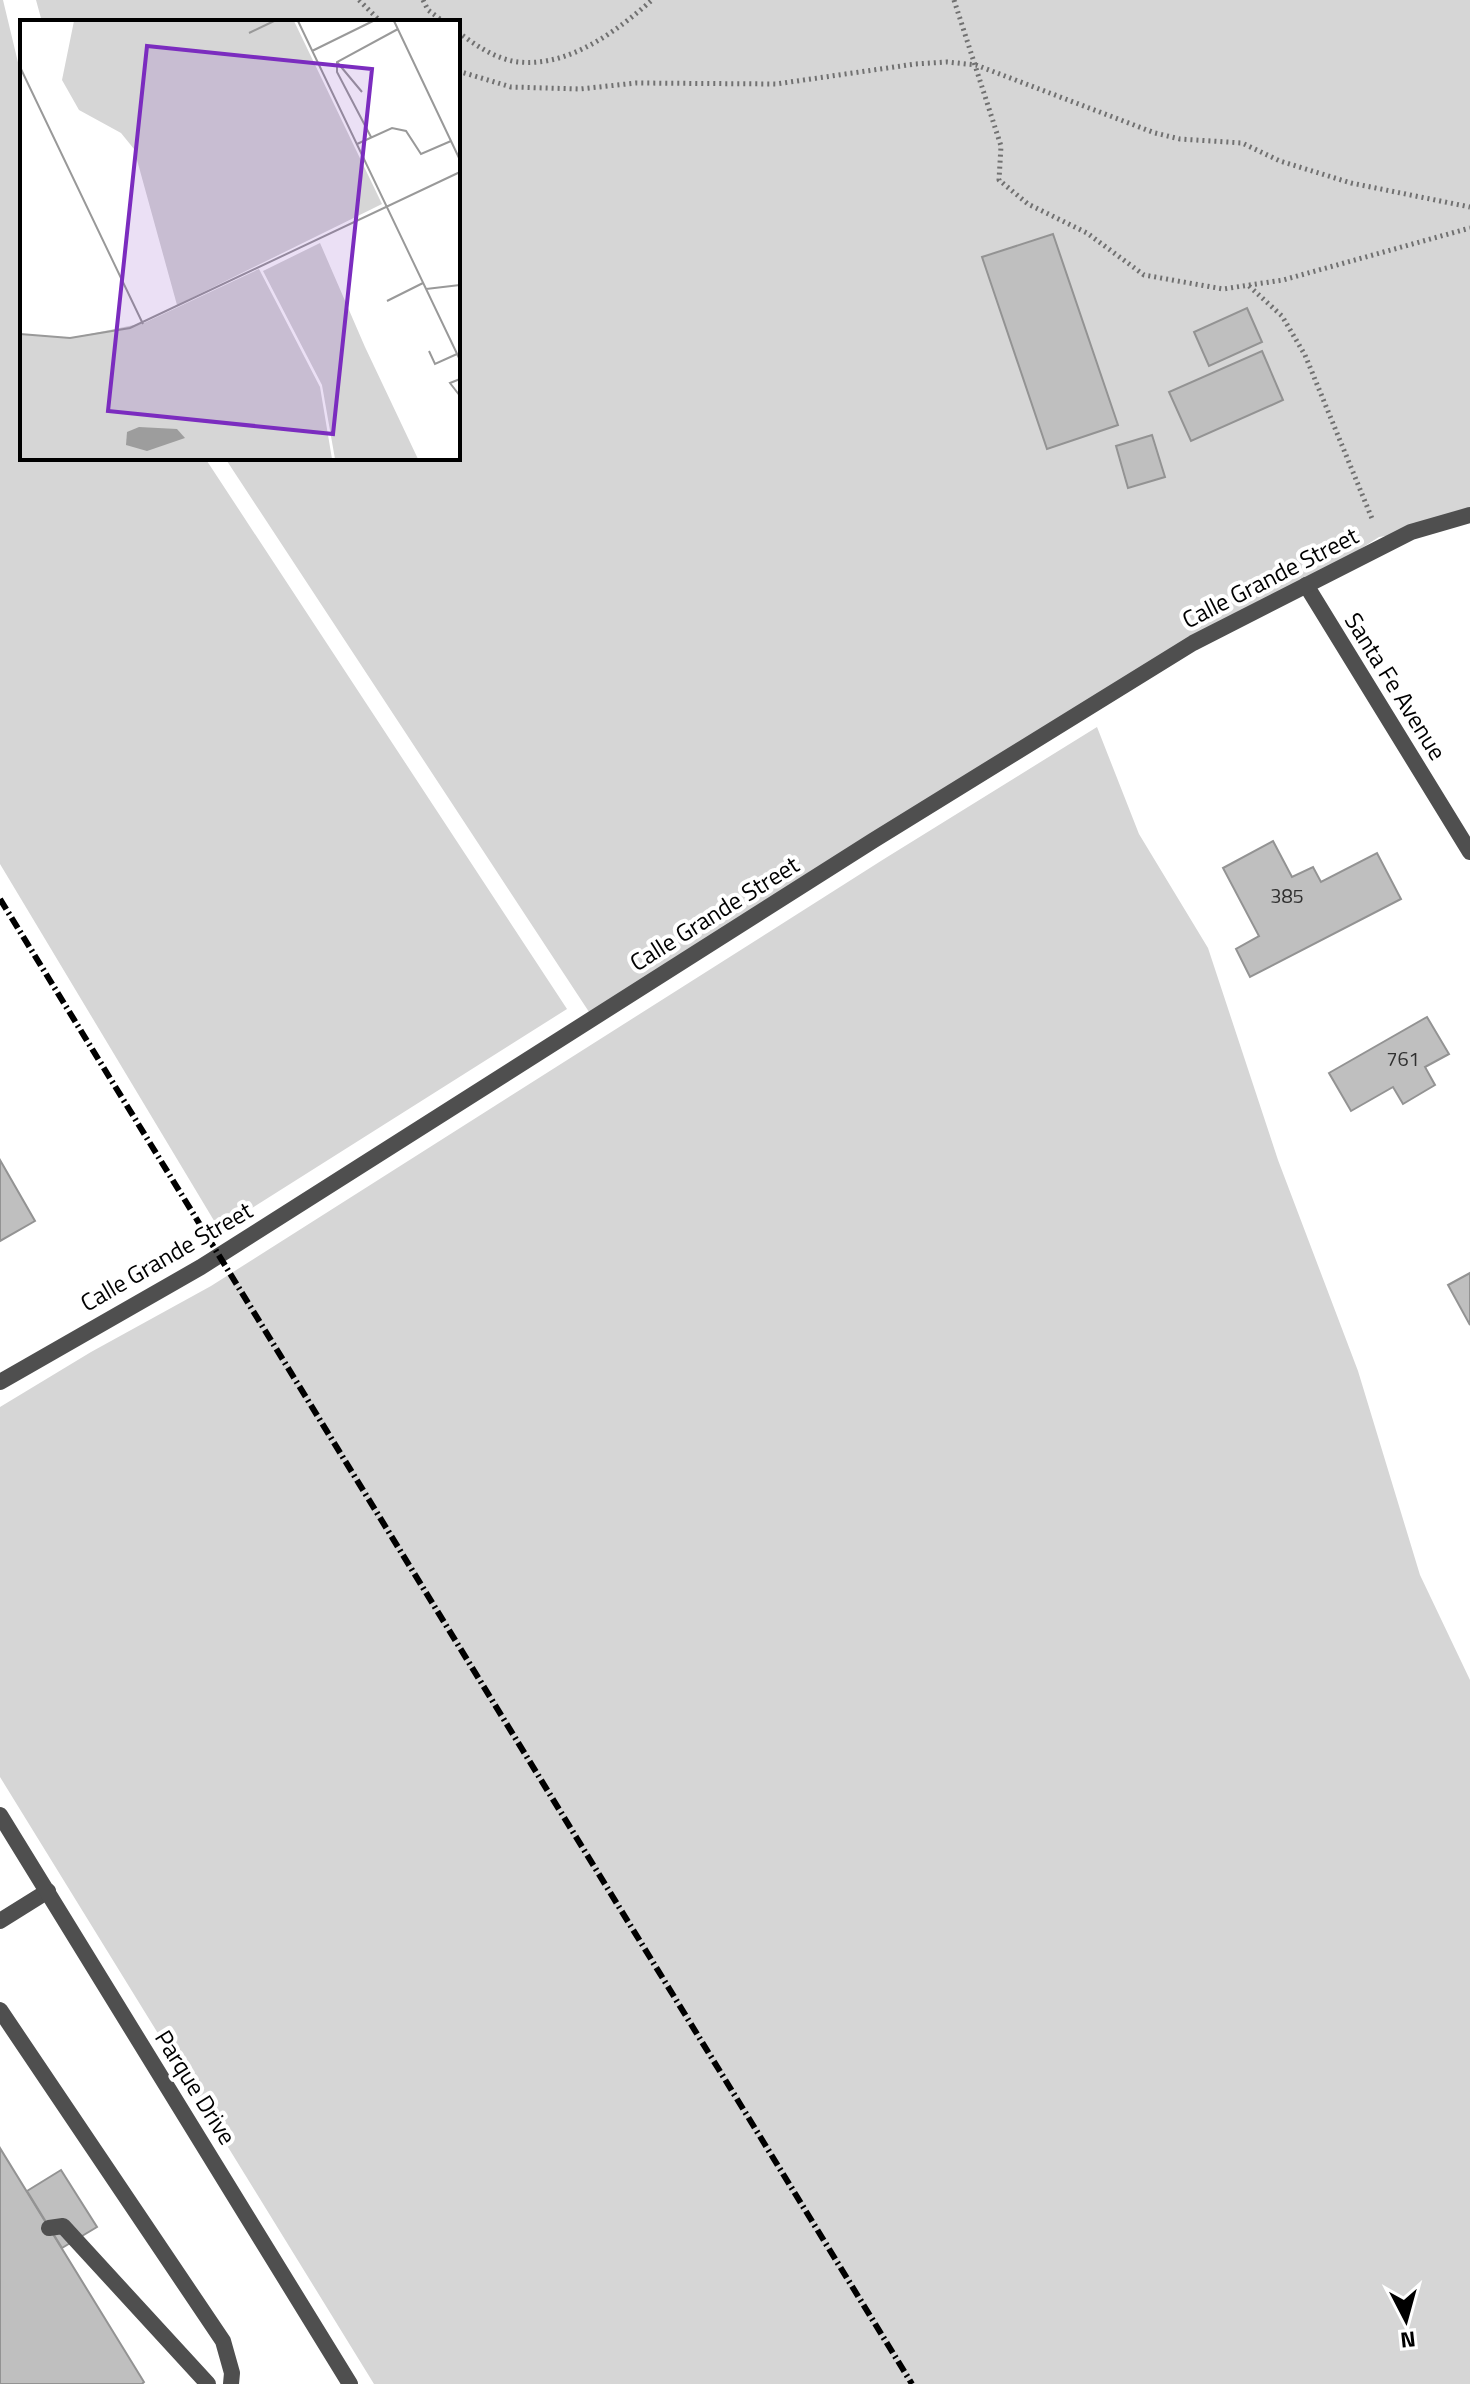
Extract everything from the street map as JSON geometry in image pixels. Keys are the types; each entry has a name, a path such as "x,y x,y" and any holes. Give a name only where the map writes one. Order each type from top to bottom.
{"street":[{"name":"Calle Grande Street","path":"0,1382 201,1267 874,840 1193,643 1411,532 1470,515"},
{"name":"Santa Fe Avenue","path":"1306,585 1470,852"},
{"name":"Parque Drive","path":"0,1815 350,2384"},
{"path":"0,1921 48,1891"},
{"path":"0,2010 223,2341 232,2373 231,2384"},
{"path":"49,2228 63,2226 208,2384"}],"path":[{"path":"359,0 379,20"},
{"path":"423,0 428,10 441,20"},
{"path":"460,33 480,48 519,62 562,57 602,40 652,0"},
{"path":"954,0 1001,146 999,180 1028,204 1087,233 1144,275 1223,289 1283,280 1470,228"},
{"path":"460,72 511,87 580,89 636,83 776,84 915,64 947,62 976,65 1155,133 1180,139 1242,143 1280,161 1351,183 1470,207"},
{"path":"1248,285 1282,316 1305,355 1383,546"}],"shaded area":[{"path":"0,0 3,0 20,71 20,460 206,460 567,1009 219,1229 0,864"},
{"path":"36,0 1470,0 1470,515 1411,532 1379,537 1298,589 1193,643 593,1018 226,460 460,460 460,20 41,20"},
{"path":"1097,727 1139,834 1208,948 1278,1160 1358,1371 1420,1575 1470,1680 1470,2384 374,2384 0,1777 0,1407 91,1352 211,1286"}],"building":[{"path":"1053,234 1118,425 1047,449 982,257"},
{"path":"1247,308 1262,342 1209,366 1194,332"},
{"path":"1262,351 1283,400 1191,441 1169,392"},
{"path":"1152,435 1165,477 1128,488 1116,446"},
{"path":"1273,841 1292,877 1313,867 1321,882 1377,853 1401,899 1250,977 1236,949 1259,936 1223,868"},
{"path":"1427,1017 1449,1054 1425,1067 1435,1085 1403,1104 1393,1087 1351,1111 1329,1073"},
{"path":"0,1160 35,1221 0,1241"},
{"path":"1470,1273 1470,1325 1448,1285"},
{"path":"0,2148 144,2382 142,2384 0,2384"},
{"path":"61,2170 97,2227 62,2248 27,2191"}],"railway":[{"path":"0,899 912,2384"}]}
